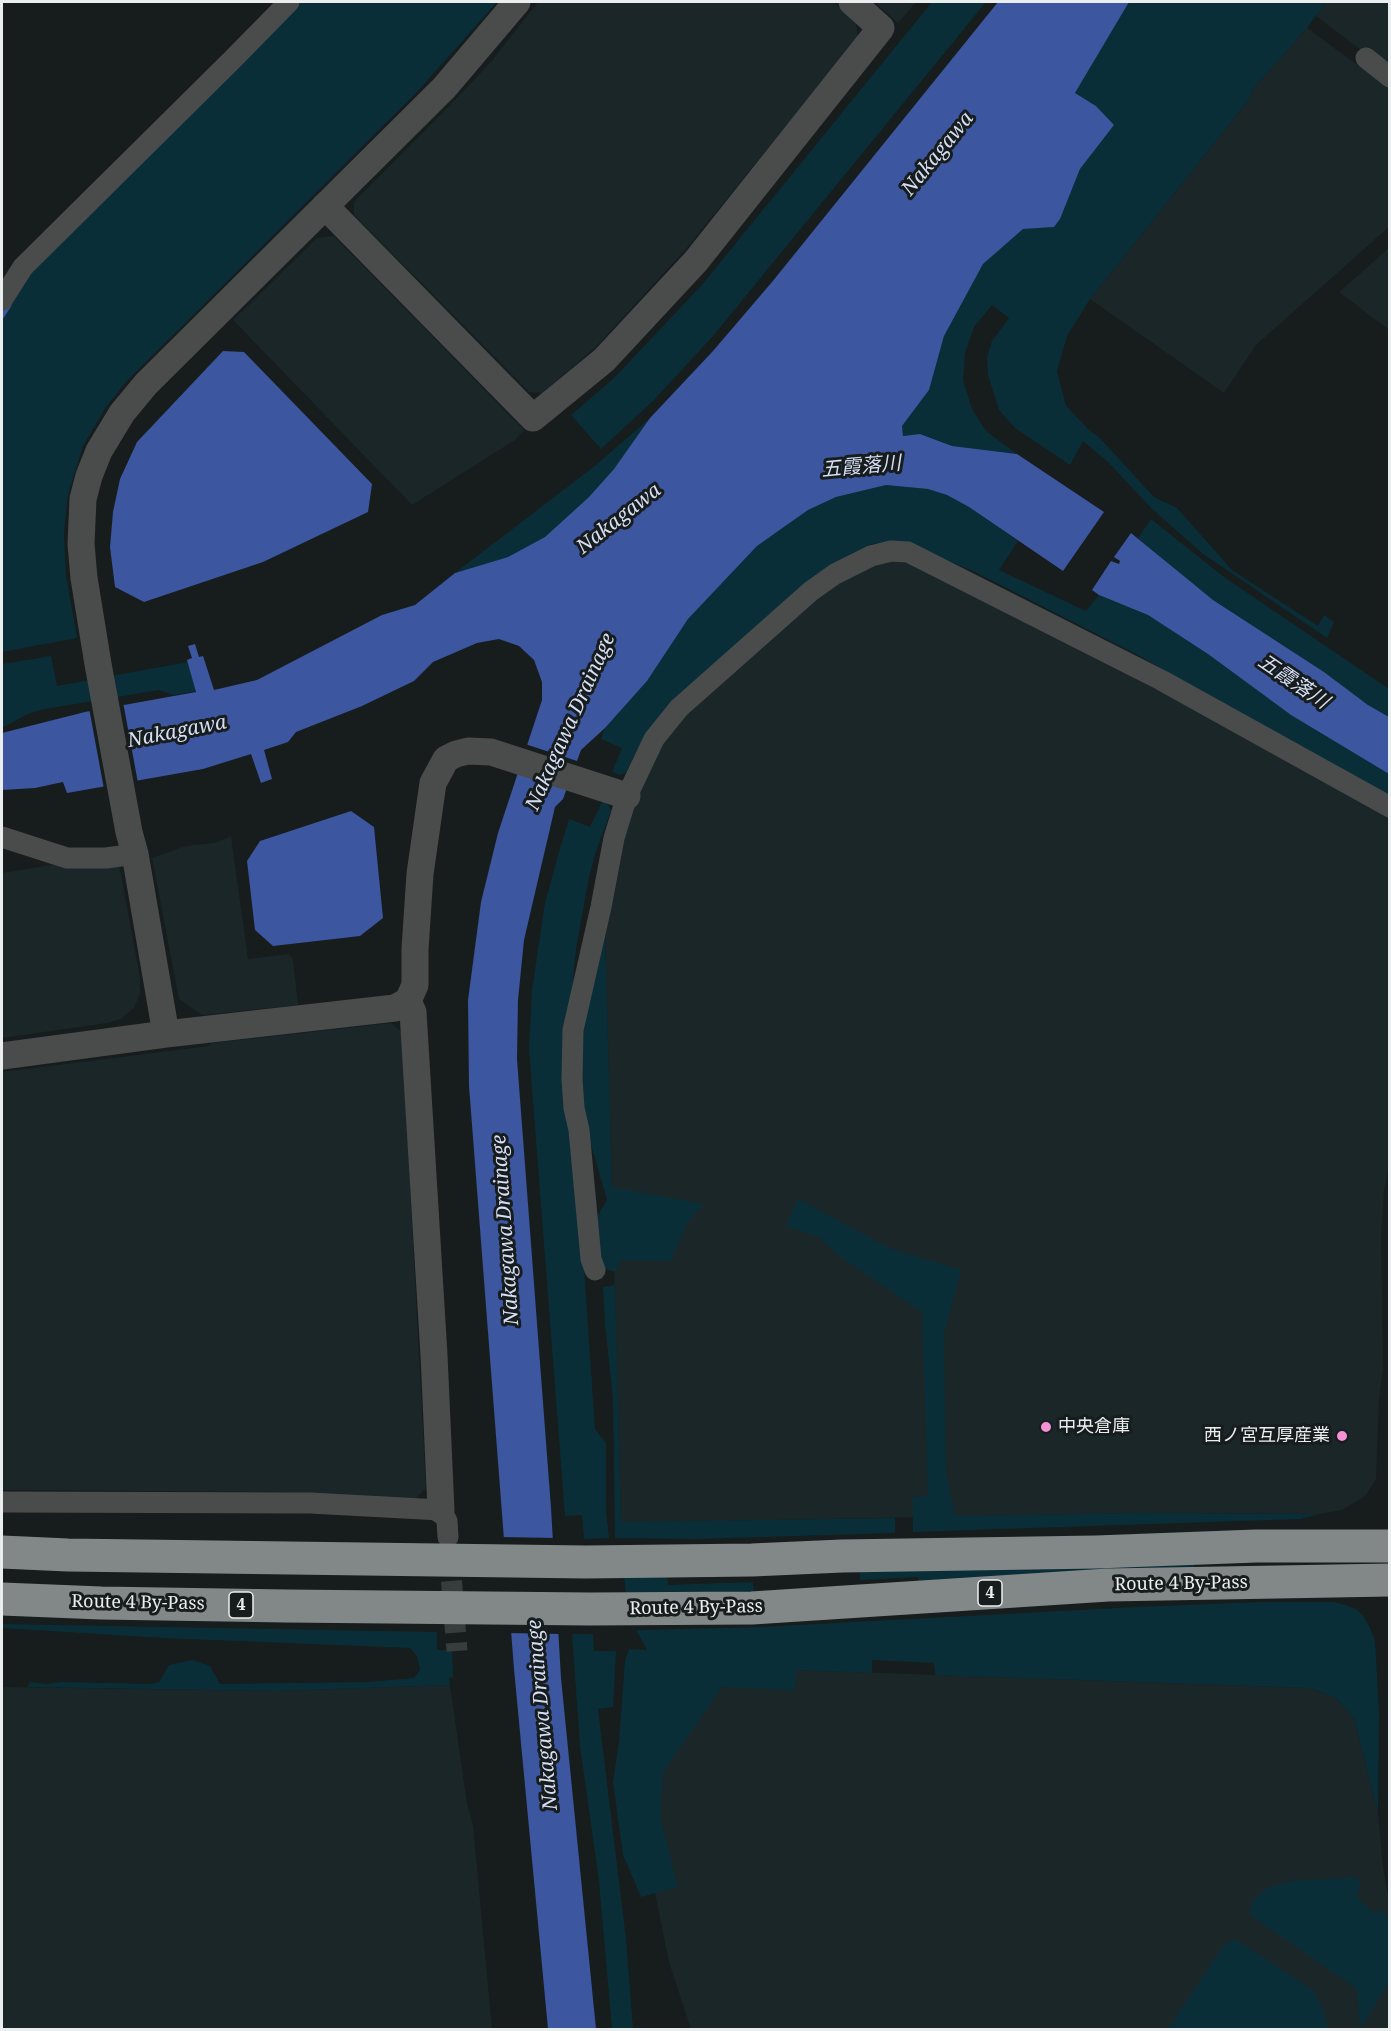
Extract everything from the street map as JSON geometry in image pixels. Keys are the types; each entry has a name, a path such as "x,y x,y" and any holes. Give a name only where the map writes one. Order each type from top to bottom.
{"highway":[{"name":"Route 4 By-Pass","path":"2,1552 68,1555 585,1562 1096,1552 1256,1546 1389,1546"},
{"name":"Route 4 By-Pass","path":"2,1599 101,1603 480,1608 752,1608 1108,1585 1389,1581"}],"street":[{"path":"2,300 23,267 289,2"},
{"path":"166,1034 98,664 81,544 83,499 89,476 99,450 122,413 146,384 444,88 517,2"},
{"path":"325,206 533,418 604,360 696,261 876,36 881,28 852,2"},
{"path":"1366,58 1389,77"},
{"path":"595,1270 591,1259 574,1098 573,1030 614,838 617,792 679,708 811,591 835,574 871,556 891,551 908,552 1161,680 1389,807"},
{"path":"2,1056 166,1034 395,1008 408,1001 415,985 420,874 434,783 446,759 456,753 468,751 491,752 617,792"},
{"path":"2,837 67,858 106,858 132,843"},
{"path":"408,1001 413,1012 441,1510 447,1521 448,1537"},
{"path":"2,1502 310,1503 441,1510"}],"shaded area":[{"path":"298,2 497,2 417,92 126,382 106,407 83,446 68,494 64,533 66,575 77,638 2,652 2,310 29,270"},
{"path":"538,2 833,2 856,23 858,37 686,249 596,347 542,393 529,392 354,215 354,202 490,63"},
{"path":"874,2 916,2 898,23"},
{"path":"932,2 986,2 713,336 653,401 601,449 571,415 613,379 701,286"},
{"path":"1129,2 1326,2 1307,28 1254,88 1248,101 1090,299 1067,336 1057,371 1066,406 1091,432 1098,436 1154,497 1177,508 1232,570 1318,626 1324,615 1334,622 1327,638 1203,554 1152,509 1109,463 1083,441 1070,465 1015,428 999,410 988,375 987,357 992,341 1009,318 992,305 974,327 965,353 963,380 972,409 986,431 1017,454 952,446 920,434 903,436 902,426 929,390 944,336 983,264 1023,229 1054,227 1060,219 1080,169 1114,125 1096,106 1075,93"},
{"path":"1326,2 1389,2 1389,71 1316,16"},
{"path":"1307,28 1389,88 1389,227 1256,345 1224,393 1090,299 1248,101 1254,88"},
{"path":"334,236 524,430 515,440 412,505 233,320 317,238"},
{"path":"1389,248 1389,330 1339,292"},
{"path":"650,418 614,469 589,497 545,537 508,557 455,573 596,465"},
{"path":"886,485 928,489 947,495 969,507 1018,541 999,570 1086,611 1099,595 1148,615 1208,654 1291,715 1389,774 1389,797 1136,654 975,572 913,546 896,542 872,544 847,556 812,578 680,697 652,728 637,750 626,773 621,775 612,772 622,748 601,739 605,728 647,681 688,619 757,546 808,510 836,497"},
{"path":"1151,519 1224,577 1389,689 1389,717 1213,600 1176,571 1138,538"},
{"path":"903,559 1017,614 1389,816 1390,1161 1384,1191 1381,1237 1383,1369 1379,1400 1376,1479 1365,1496 1342,1510 1319,1514 1138,1513 621,1523 605,931 623,839 652,759 676,724 821,594 876,562"},
{"path":"51,656 57,686 188,662 196,691 173,695 159,690 45,709 28,714 2,728 2,664"},
{"path":"603,800 611,811 589,877 576,949 569,1017 595,1429 606,1443 606,1511 609,1538 584,1539 582,1515 565,1516 529,1049 532,990 545,903 559,852 569,819 590,827"},
{"path":"231,836 248,959 288,954 293,959 298,1005 202,1015 179,999 152,858 186,846 215,843"},
{"path":"63,863 119,864 140,977 140,994 134,1008 121,1019 2,1038 2,873"},
{"path":"605,931 612,1187 703,1204 688,1222 670,1261 621,1260 615,1272 603,1268 600,1263 596,1218 607,1200 581,1110 579,1037"},
{"path":"391,1023 402,1032 426,1488 415,1499 285,1492 2,1490 2,1072 208,1046 212,1043"},
{"path":"798,1199 889,1248 961,1270 944,1334 946,1473 955,1516 1138,1513 1319,1514 1300,1519 913,1532 913,1497 928,1496 922,1312 839,1256 819,1237 786,1226"},
{"path":"615,1285 621,1522 895,1518 895,1533 696,1539 615,1538 613,1398 603,1287"},
{"path":"1194,1562 1194,1570 920,1588 918,1577 860,1580 860,1566"},
{"path":"667,1573 668,1585 753,1582 754,1595 626,1595 624,1575"},
{"path":"1261,1602 1334,1602 1356,1609 1364,1617 1375,1641 1379,1711 1378,1813 1354,1718 1336,1698 1309,1688 935,1675 934,1663 872,1660 872,1673 796,1670 795,1690 722,1687 663,1772 660,1817 678,1887 641,1897 623,1855 613,1782 619,1741 625,1661 629,1649 647,1650 636,1630 760,1627"},
{"path":"2,1624 437,1632 437,1650 452,1650 453,1677 449,1678 450,1685 277,1691 27,1687 30,1682 151,1684 159,1682 169,1665 192,1660 210,1666 220,1684 367,1682 414,1678 420,1670 417,1656 410,1648 164,1638 2,1628"},
{"path":"572,1634 593,1634 594,1651 616,1651 613,1707 598,1709 626,1939 633,2029 612,2029 599,1881 580,1746"},
{"path":"628,1664 1309,1688 1336,1698 1354,1718 1378,1813 1389,1901 1389,2029 691,2029 669,1962 645,1844"},
{"path":"450,1685 467,1804 473,1825 492,2029 2,2030 2,1687 277,1691"},
{"path":"1358,1877 1360,1888 1356,1896 1373,1913 1384,1910 1390,1925 1389,1982 1360,2029 1357,1989 1250,1915 1252,1902 1264,1890 1274,1886 1291,1881"},
{"path":"1235,1939 1314,1991 1329,2029 1168,2029 1224,1945"}],"water":[{"path":"998,2 1129,2 1075,93 1096,106 1114,125 1080,169 1060,219 1054,227 1023,229 983,264 944,336 929,390 902,426 903,436 920,434 952,446 1017,454 1104,512 1063,571 969,507 947,495 928,489 886,485 836,497 808,510 757,546 688,619 647,681 605,728 581,750 563,799 555,807 524,940 518,1000 517,1059 551,1508 561,1678 596,2029 548,2029 514,1669 469,1086 468,1000 481,902 498,833 542,700 542,682 534,660 519,646 499,639 477,643 433,662 414,681 362,706 296,732 288,742 264,750 272,779 261,783 251,754 203,769 67,793 63,782 35,788 2,790 2,733 85,712 196,692 187,660 192,658 188,646 195,644 199,657 203,656 214,690 257,680 382,615 415,605 455,573 508,557 545,537 589,497 614,469 650,418 713,351 772,282"},
{"path":"223,351 244,352 372,484 368,512 263,562 144,602 115,587 110,547 113,512 120,479 137,442"},
{"name":"五霞落川","path":"1131,533 1213,600 1389,717 1389,774 1291,715 1208,654 1148,615 1092,590 1111,561 1119,564 1120,561 1114,557"},
{"path":"351,811 374,827 383,918 360,936 273,946 255,930 247,861 260,841"}],"pier":[{"path":"123,702 138,783 104,789 89,708"},
{"path":"525,744 580,762 570,789 515,772"},
{"path":"501,1537 555,1538 561,1634 508,1633"}],"waterway":[{"path":"2,316 9,305"}],"tunnel":[{"path":"449,1550 457,1651"}],"place":[{"name":"中央倉庫","path":"1046,1427"},
{"name":"西ノ宮互厚産業","path":"1342,1436"}],"water label":[{"name":"Nakagawa","path":"938,154"},
{"name":"Nakagawa","path":"619,519"},
{"name":"Nakagawa Drainage","path":"571,722"},
{"name":"Nakagawa","path":"177,732"},
{"name":"Nakagawa Drainage","path":"506,1230"},
{"name":"Nakagawa Drainage","path":"543,1715"}]}
